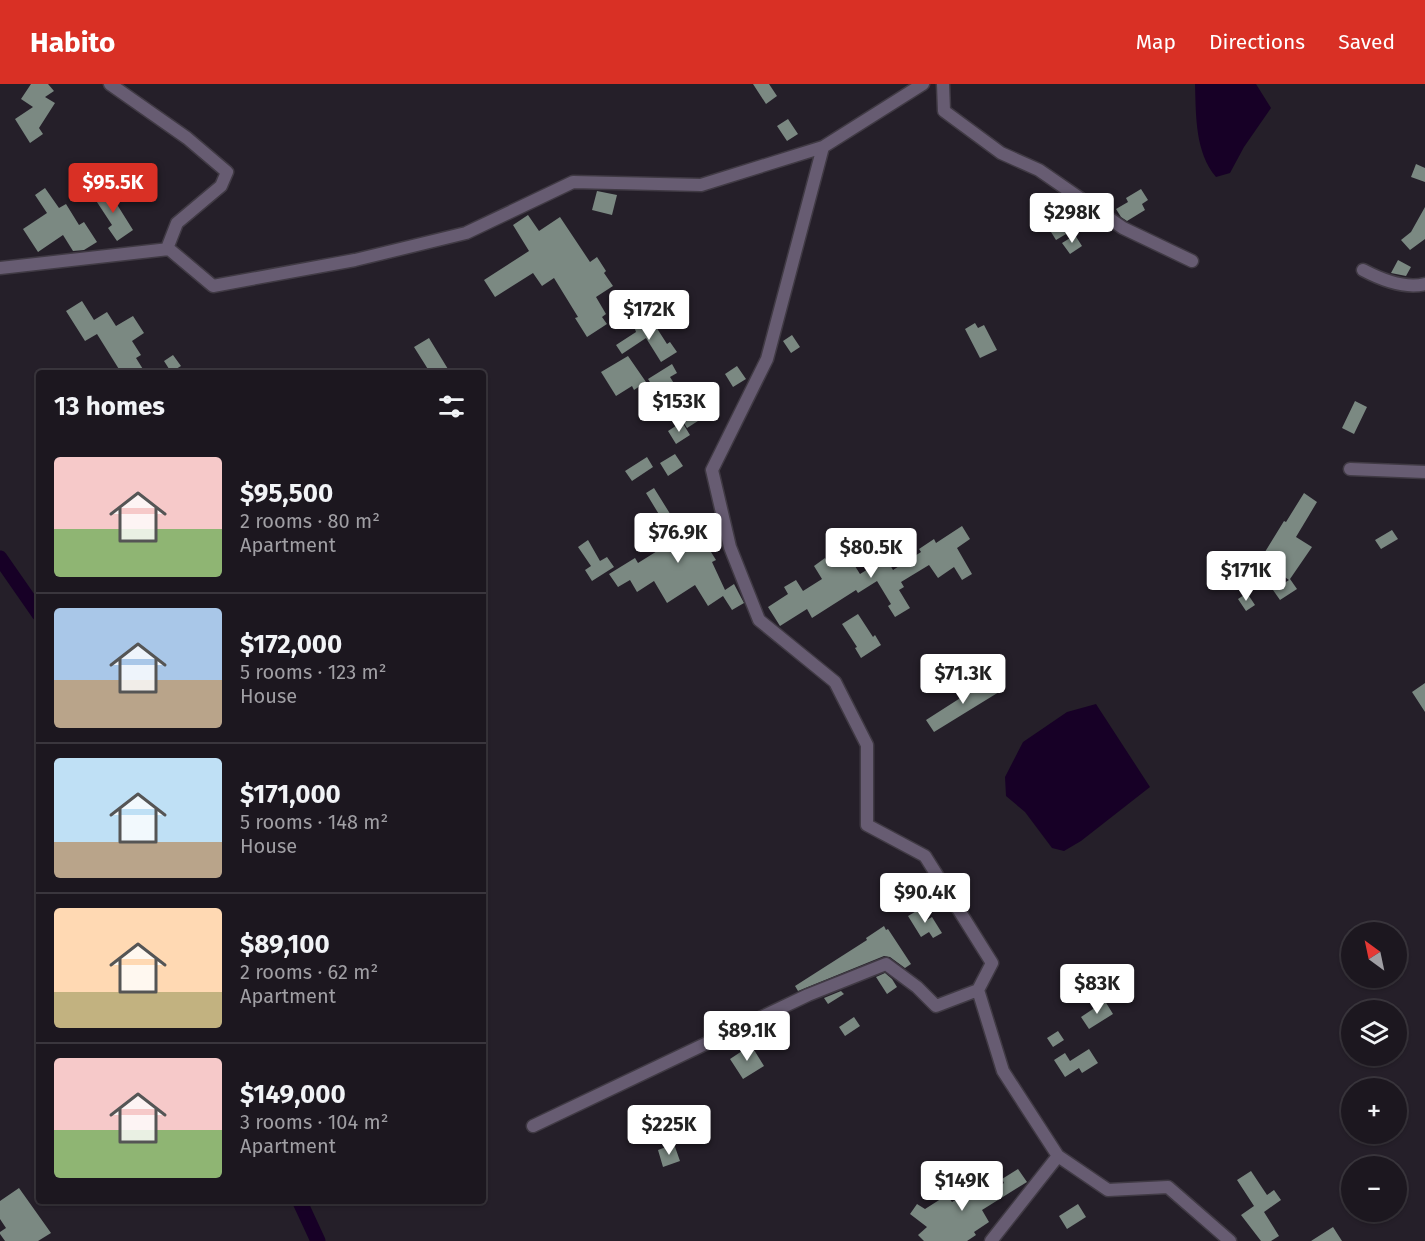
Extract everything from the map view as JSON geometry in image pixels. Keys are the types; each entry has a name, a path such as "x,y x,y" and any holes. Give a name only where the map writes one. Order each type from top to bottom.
{"street":[{"path":"110,84 187,138 227,172 221,186 177,223 168,246 169,249"},
{"path":"0,268 169,249 213,285 355,260 466,233 573,182 700,185 823,147 923,84"},
{"path":"943,84 944,111 1001,153 1039,170 1123,228 1192,261"},
{"path":"533,1126 808,995 886,964 917,987 936,1006 978,990 992,963 925,856 867,825 867,745 835,682 759,620 730,547 712,470 766,359 823,147"},
{"path":"1363,270 1378,278 1415,287 1425,285"},
{"path":"1350,469 1425,472"},
{"path":"978,990 1003,1071 1058,1156 1108,1190 1168,1187 1230,1241"},
{"path":"991,1241 1058,1156"}],"shaded area":[{"path":"1195,84 1256,84 1271,108 1244,147 1230,173 1216,177 1204,156 1198,133"},
{"path":"1096,704 1150,787 1081,841 1064,851 1052,848 1025,812 1006,796 1005,777 1023,742 1067,712"}],"building":[{"path":"31,84 48,84 54,91 45,97 55,103 39,128 43,134 30,143 15,119 33,107 21,99"},
{"path":"753,84 769,84 777,96 766,104"},
{"path":"788,119 798,134 787,141 777,126"},
{"path":"1416,164 1425,168 1425,182 1411,177"},
{"path":"106,187 133,230 117,241 108,228 112,225 93,196"},
{"path":"45,188 59,208 66,204 79,225 84,222 97,242 84,250 73,251 63,235 38,252 23,229 47,213 35,195"},
{"path":"1141,189 1148,200 1142,204 1145,210 1127,221 1116,209 1128,202 1126,198"},
{"path":"597,191 617,195 612,215 592,210"},
{"path":"1045,202 1066,234 1056,240 1036,208"},
{"path":"1425,207 1425,239 1410,250 1401,240 1411,232"},
{"path":"528,215 539,231 560,217 590,262 597,257 606,271 604,273 613,286 596,297 606,314 602,317 607,324 587,337 575,318 578,317 554,278 542,286 533,273 495,297 484,280 529,251 513,225"},
{"path":"1075,235 1082,246 1070,254 1062,243"},
{"path":"1398,260 1411,267 1406,276 1391,273"},
{"path":"82,301 94,320 107,312 116,326 133,316 144,333 132,341 141,355 136,358 144,370 120,370 97,334 85,341 66,311"},
{"path":"651,319 667,344 670,342 677,352 661,362 646,338 622,354 616,345"},
{"path":"975,323 978,328 984,325 997,350 980,358 965,329"},
{"path":"792,335 800,347 791,353 783,341"},
{"path":"429,338 449,370 428,370 414,347"},
{"path":"173,355 181,366 170,370 164,361"},
{"path":"628,356 646,382 634,390 632,386 616,396 601,372"},
{"path":"672,364 677,373 670,377 685,401 699,392 712,412 687,428 661,386 655,390 648,379"},
{"path":"737,366 746,379 733,387 725,374"},
{"path":"1355,401 1367,407 1354,434 1342,428"},
{"path":"682,422 690,435 676,444 668,431"},
{"path":"675,454 683,466 668,476 660,463"},
{"path":"647,457 653,467 632,481 625,471"},
{"path":"654,488 692,549 718,532 721,546 711,552 716,560 712,562 725,590 734,584 744,603 732,610 723,596 708,606 695,585 667,603 654,581 637,592 630,580 618,587 609,574 635,558 638,563 662,548 655,538 660,535 654,526 663,521 646,493"},
{"path":"1304,493 1317,502 1296,537 1312,547 1290,579 1297,589 1280,600 1273,590 1289,580 1260,560"},
{"path":"962,526 970,539 957,548 972,574 962,580 954,567 938,578 929,565 901,582 904,587 899,590 910,608 895,617 888,606 891,604 877,581 858,593 856,590 812,618 807,609 780,626 768,607 788,594 784,587 796,580 803,591 822,579 814,566 825,558 830,566 848,555 860,574 886,558 893,570 921,552 919,549 934,539 936,543"},
{"path":"1392,530 1398,539 1381,549 1375,540"},
{"path":"588,540 600,561 607,557 614,567 592,581 585,570 591,566 578,547"},
{"path":"1247,593 1255,605 1246,611 1238,599"},
{"path":"858,614 881,645 861,658 855,648 857,647 842,624"},
{"path":"990,679 999,692 934,732 926,720"},
{"path":"1425,683 1425,712 1412,692"},
{"path":"920,909 927,920 932,917 942,933 933,938 929,932 921,937 908,916"},
{"path":"884,926 911,964 905,968 890,957 884,956 798,991 795,986 867,940 866,938"},
{"path":"885,973 897,987 887,994 876,977"},
{"path":"841,991 844,994 828,1004 824,998"},
{"path":"1105,1001 1113,1014 1089,1029 1081,1017"},
{"path":"854,1017 860,1026 845,1036 839,1027"},
{"path":"1058,1031 1064,1040 1053,1047 1047,1038"},
{"path":"751,1045 764,1066 743,1079 730,1059"},
{"path":"1089,1049 1098,1063 1082,1073 1079,1068 1065,1077 1054,1060 1065,1053 1070,1061"},
{"path":"674,1144 680,1161 663,1167 658,1150"},
{"path":"1018,1169 1027,1182 982,1210 989,1222 974,1232 976,1235 967,1241 924,1241 918,1235 927,1227 910,1214 917,1204 925,1209 947,1195 952,1202 977,1186 984,1196 1004,1183 1002,1179"},
{"path":"1251,1171 1267,1195 1274,1190 1281,1200 1264,1212 1279,1236 1271,1241 1261,1241 1241,1215 1254,1206 1237,1180"},
{"path":"19,1188 51,1233 38,1241 5,1241 0,1234 6,1228 0,1219 0,1201"},
{"path":"1078,1204 1086,1217 1067,1229 1059,1216"},
{"path":"1333,1227 1342,1241 1311,1241"}],"waterway":[{"path":"0,558 36,610"},
{"path":"301,1204 318,1241"}]}
